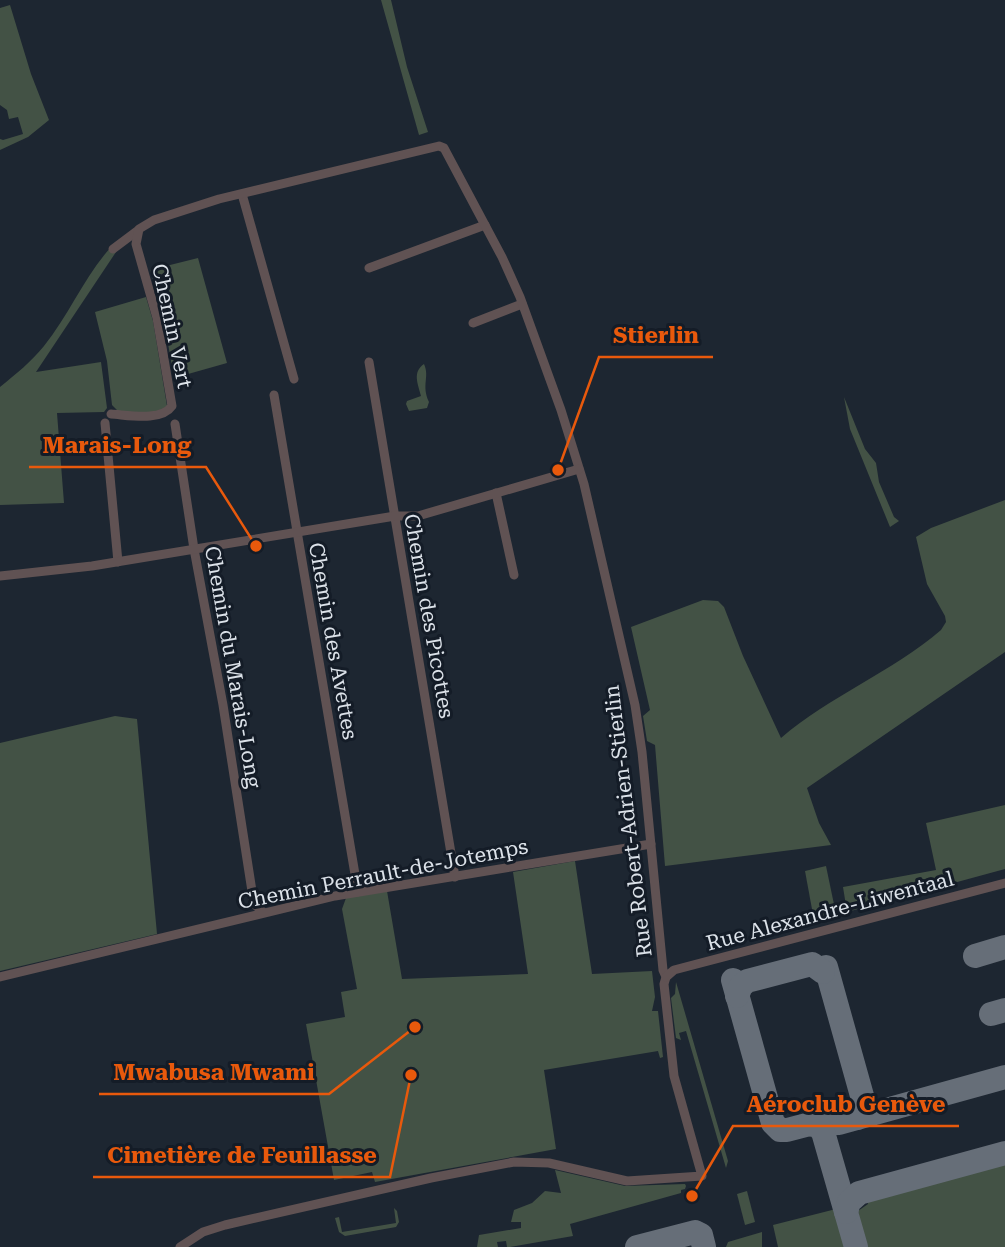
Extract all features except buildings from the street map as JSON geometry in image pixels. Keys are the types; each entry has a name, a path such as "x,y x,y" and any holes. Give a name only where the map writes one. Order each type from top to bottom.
{"street":[{"name":"Rue Robert-Adrien-Stierlin","path":"180,1247 203,1231 225,1225 514,1162 540,1162 627,1181 702,1177 674,1076 666,977 635,705 579,469 522,304 502,257 444,148 439,146 242,194"},
{"path":"113,249 154,220 242,194 294,379"},
{"path":"369,268 485,225"},
{"name":"Chemin Vert","path":"118,562 108,419 160,415 172,406 157,318 136,244 137,231"},
{"path":"473,323 522,304"},
{"name":"Chemin des Picottes","path":"369,362 455,877"},
{"name":"Chemin des Avettes","path":"274,395 358,892"},
{"name":"Chemin du Marais-Long","path":"175,424 254,904 262,912"},
{"path":"0,576 67,570 395,516 418,516 579,469"},
{"path":"496,493 514,575"},
{"name":"Chemin Perrault-de-Jotemps","path":"0,977 262,912 358,892 651,844"},
{"name":"Rue Alexandre-Liwentaal","path":"666,977 671,971 681,968 1005,883"}],"green space":[{"path":"381,0 391,0 407,67 428,132 419,135"},
{"path":"10,5 31,74 49,120 28,137 0,150 0,139 23,134 18,117 9,119 7,110 0,105 0,8"},
{"path":"111,247 116,252 36,372 101,362 107,408 104,412 57,413 64,503 0,505 0,387 29,363 44,346"},
{"path":"198,258 227,363 174,378 162,309 150,270"},
{"path":"146,297 153,321 167,406 162,412 119,412 112,405 107,361 95,312"},
{"path":"424,364 429,402 427,408 409,411 407,401 421,396 417,374"},
{"path":"844,397 865,449 876,463 879,482 894,517 899,521 890,527 850,429"},
{"path":"1005,500 1005,652 807,788 819,823 831,845 665,866 655,745 647,741 643,716 650,710 631,627 703,600 718,601 724,607 743,656 781,738 820,709 902,659 941,630 946,622 945,616 927,584 916,537 931,528"},
{"path":"115,716 137,719 157,934 0,971 0,743"},
{"path":"1005,805 1005,869 847,912 843,887 936,870 926,823"},
{"path":"575,861 592,974 652,971 655,997 652,1011 658,1011 663,1057 660,1058 658,1051 544,1070 556,1149 375,1182 372,1172 334,1180 306,1024 345,1017 341,992 357,989 342,909 346,898 387,891 402,979 528,974 513,872"},
{"path":"826,866 836,914 814,920 805,871"},
{"path":"676,982 728,1161 726,1168 686,1031 679,1033 681,1040 676,1038 671,998 675,994"},
{"path":"1005,1162 1005,1247 865,1247 858,1224 858,1211 868,1204 867,1199"},
{"path":"555,1170 625,1186 686,1186 681,1193 570,1224 573,1236 510,1247 507,1247 506,1241 497,1242 498,1247 477,1247 479,1235 521,1228 521,1222 511,1222 514,1210 532,1203 545,1191 561,1193"},
{"path":"747,1191 755,1222 745,1225 737,1194"},
{"path":"394,1208 399,1222 396,1227 345,1236 339,1232 335,1218 339,1217 342,1232 396,1223"},
{"path":"836,1209 846,1247 778,1247 773,1225"},
{"path":"762,1232 762,1247 726,1247 728,1242"}],"taxiway":[{"path":"975,956 1005,947"},
{"path":"737,996 741,986 747,981 812,964 823,972"},
{"path":"826,967 864,1103 864,1111 857,1118"},
{"path":"733,980 773,1123 780,1130 810,1124 839,1123 1005,1077"},
{"path":"991,1014 1005,1010"},
{"path":"810,1124 818,1126 823,1132 856,1247"},
{"path":"846,1212 849,1202 859,1193 1005,1153"},
{"path":"637,1247 695,1232 701,1235 704,1247"}],"place":[{"name":"Stierlin","path":"558,470"},
{"name":"Marais-Long","path":"256,546"},
{"name":"Mwabusa Mwami","path":"415,1027"},
{"name":"Cimetière de Feuillasse","path":"411,1075"},
{"name":"Aéroclub Genève","path":"692,1196"}]}
